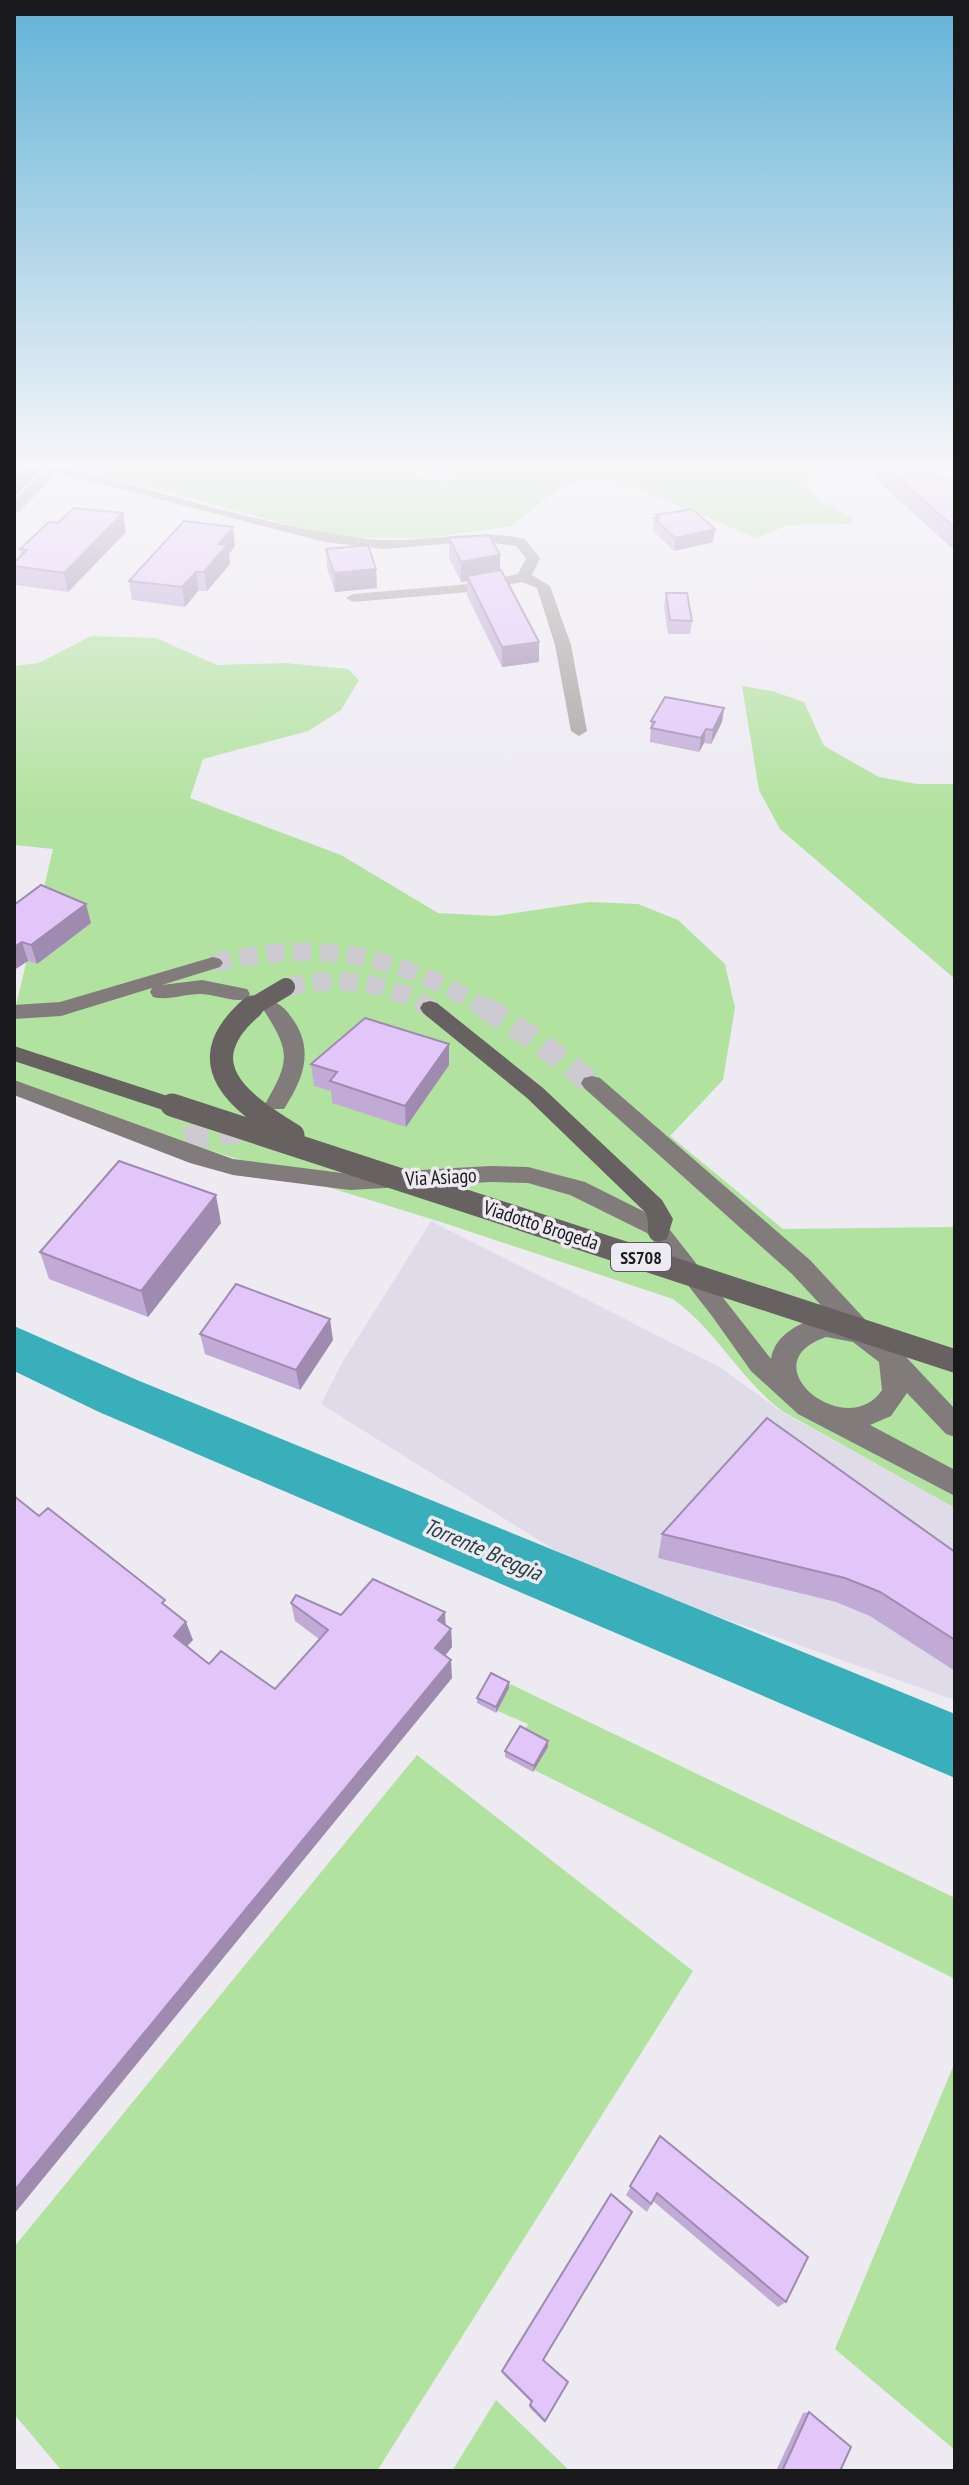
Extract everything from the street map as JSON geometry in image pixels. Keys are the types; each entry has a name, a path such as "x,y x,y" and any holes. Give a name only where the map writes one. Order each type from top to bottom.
{"main road":[{"name":"SS708","path":"286,987 253,1004 233,1024 222,1048 223,1071 237,1096 251,1109 326,1155"},
{"name":"SS708","path":"430,1008 535,1093 654,1206 661,1219 659,1233"},
{"name":"Viadotto Brogeda","path":"14,1053 955,1361"}],"street":[{"path":"353,598 495,583"},
{"path":"537,583 543,586 563,645 579,731"},
{"path":"61,1009 213,963"},
{"path":"14,1012 61,1009 190,987 240,994"},
{"path":"273,1009 291,1031 295,1058 289,1086 276,1104"},
{"path":"592,1083 801,1267 955,1426"},
{"name":"Via Asiago","path":"14,1087 198,1157 233,1167 350,1182 490,1174 528,1175 577,1188 614,1204 659,1233 721,1309 760,1364 793,1395"},
{"name":"SS708","path":"135,1132 185,1138"},
{"path":"793,1395 784,1380 781,1364 792,1340 813,1329 826,1327 839,1327 868,1337"},
{"path":"833,1417 863,1417 882,1408 895,1389 895,1370 890,1359"},
{"name":"SS708","path":"793,1395 813,1410 833,1417 955,1484"}],"shaded area":[{"path":"431,1221 718,1366 782,1412 955,1508 955,1700 640,1589 553,1549 321,1404 342,1363"}],"green space":[{"path":"91,636 156,638 217,665 286,663 348,669 359,680 341,710 308,731 203,759 190,798 341,855 438,913 495,916 589,902 638,904 678,920 725,964 735,1008 723,1080 670,1136 783,1229 955,1227 955,1508 782,1411 753,1384 703,1326 673,1299 444,1223 14,1090 14,1014 53,849 14,845 14,666 39,663"},
{"path":"742,686 772,691 804,702 824,746 879,777 917,784 955,784 955,979 780,829 759,790"},
{"path":"502,1680 955,1898 955,1979 510,1758 528,1724 486,1706"},
{"path":"417,1755 693,1971 377,2471 62,2471 14,2414 14,2247"},
{"path":"955,2062 955,2450 835,2349"},
{"path":"496,2400 570,2471 452,2471"}],"building":[{"path":"146,583 186,583 182,587"},
{"path":"470,583 508,583 539,642 502,647"},
{"path":"666,593 687,593 692,621 670,620"},
{"path":"665,697 724,708 713,730 706,729 701,738 651,728 655,722 651,721"},
{"path":"41,885 86,904 31,945 22,942 14,947 14,905"},
{"path":"365,1018 449,1044 405,1106 330,1081 337,1072 311,1064"},
{"path":"119,1161 216,1195 141,1291 40,1252"},
{"path":"236,1284 330,1319 296,1370 200,1334"},
{"path":"767,1418 955,1552 955,1640 880,1592 845,1578 662,1534"},
{"path":"14,1496 39,1516 48,1508 165,1600 162,1603 186,1622 174,1636 209,1664 221,1651 275,1689 328,1630 291,1603 296,1595 341,1615 373,1579 445,1612 438,1620 451,1629 435,1648 451,1660 14,2191"},
{"path":"491,1673 509,1682 496,1707 477,1698"},
{"path":"520,1726 548,1741 534,1766 505,1751"},
{"path":"660,2136 808,2257 786,2302 657,2193 651,2204 630,2186"},
{"path":"611,2194 632,2212 543,2360 568,2382 545,2421 530,2405 532,2401 502,2371"},
{"path":"809,2412 851,2447 840,2471 782,2471"}],"waterway":[{"name":"Torrente Breggia","path":"14,1347 118,1396 955,1746"}],"tunnel":[{"path":"213,963 288,952 355,956 419,975 487,1009"},
{"path":"286,987 342,981 360,983 395,991 430,1008"},
{"path":"484,1007 531,1037 592,1083"},
{"path":"185,1138 236,1132 255,1122"}]}
